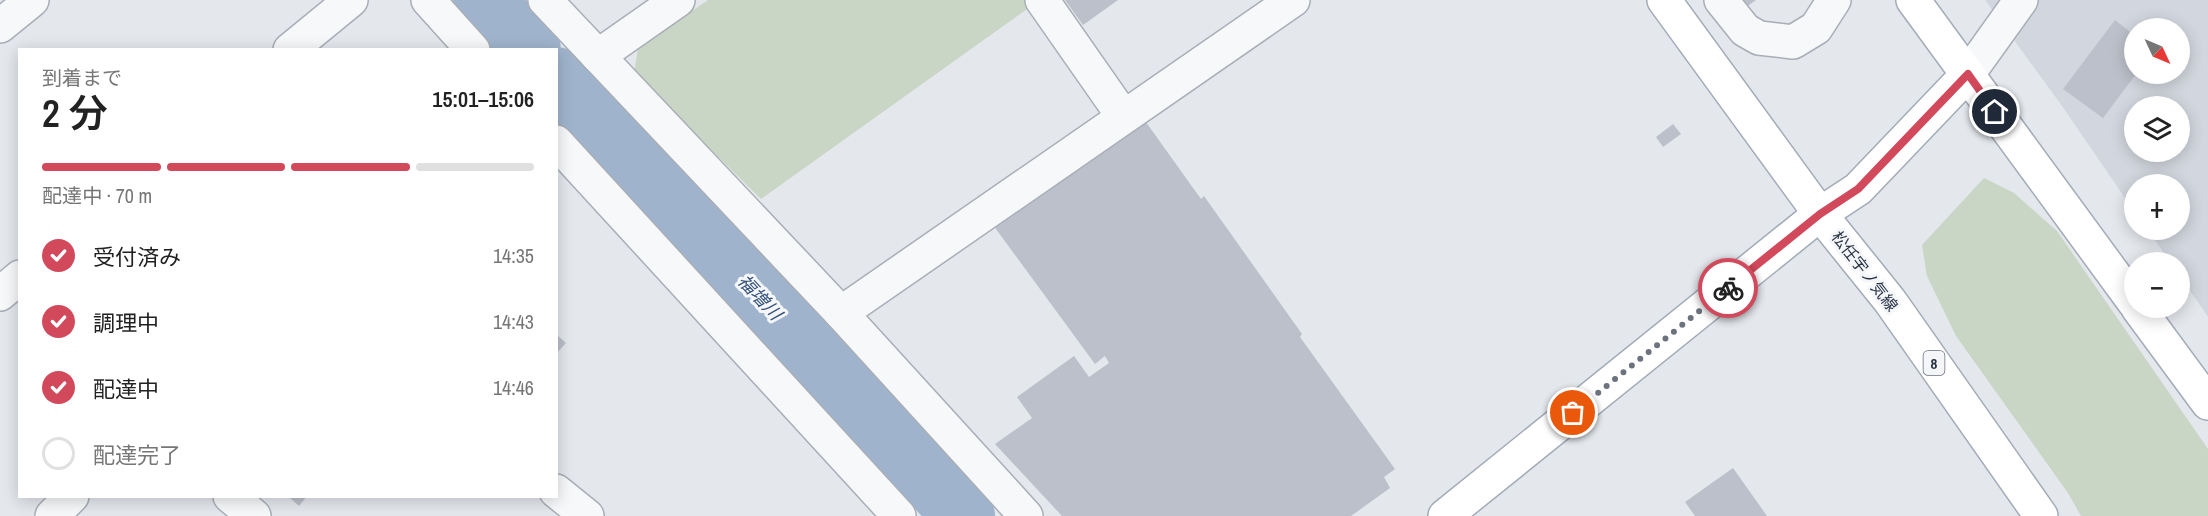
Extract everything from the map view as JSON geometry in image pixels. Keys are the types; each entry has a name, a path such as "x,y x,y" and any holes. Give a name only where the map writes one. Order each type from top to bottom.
{"main road":[{"name":"松任宇ノ気線","path":"1664,0 1820,214 1890,301 2041,516"},
{"path":"1914,0 2124,288"},
{"path":"1445,516 1820,214 1858,189 1968,74"},
{"path":"2145,318 2208,403"}],"street":[{"path":"0,26 32,0"},
{"path":"293,48 351,0"},
{"path":"428,0 471,48"},
{"path":"545,0 842,313 1026,516"},
{"path":"598,56 678,0"},
{"path":"1042,0 1123,116"},
{"path":"842,313 1293,0"},
{"path":"1721,0 1745,30 1759,38 1793,42 1816,28 1834,0"},
{"path":"1968,74 2021,0"},
{"path":"558,144 899,516"},
{"path":"0,294 18,279"},
{"path":"558,493 587,516"},
{"path":"52,516 70,498"},
{"path":"232,498 254,516"}],"shaded area":[{"path":"1985,0 2208,0 2208,317 2190,291 2190,252 2163,252 2155,240 2190,240 2190,174 2124,174 2124,196"}],"green space":[{"path":"708,0 1025,0 1030,7 761,199 634,74 638,48"},
{"path":"1984,178 2014,193 2057,231 2208,449 2208,516 2081,516 2068,493 1956,336 1927,276 1922,245"}],"building":[{"path":"1065,0 1118,0 1083,25"},
{"path":"1730,0 1756,0 1741,11"},
{"path":"2115,20 2124,27 2124,84 2128,84 2103,118 2063,89"},
{"path":"1143,118 1201,199 1204,196 1302,334 1300,337 1395,469 1384,477 1390,488 1351,516 1062,516 995,444 1032,418 1017,397 1074,356 1089,377 1109,363 1105,356 1095,364 993,225"},
{"path":"1673,124 1681,134 1663,147 1656,137"},
{"path":"558,336 566,343 558,352"},
{"path":"1733,468 1767,516 1695,516 1685,502"},
{"path":"290,498 305,498 299,506"}],"waterway":[{"name":"福増川","path":"484,0 528,48"},
{"name":"福増川","path":"558,80 964,516"}],"way so far":[{"path":"1573,413 1728,288"}],"route":[{"path":"1728,288 1820,214 1858,189 1968,74 1995,112"}]}
